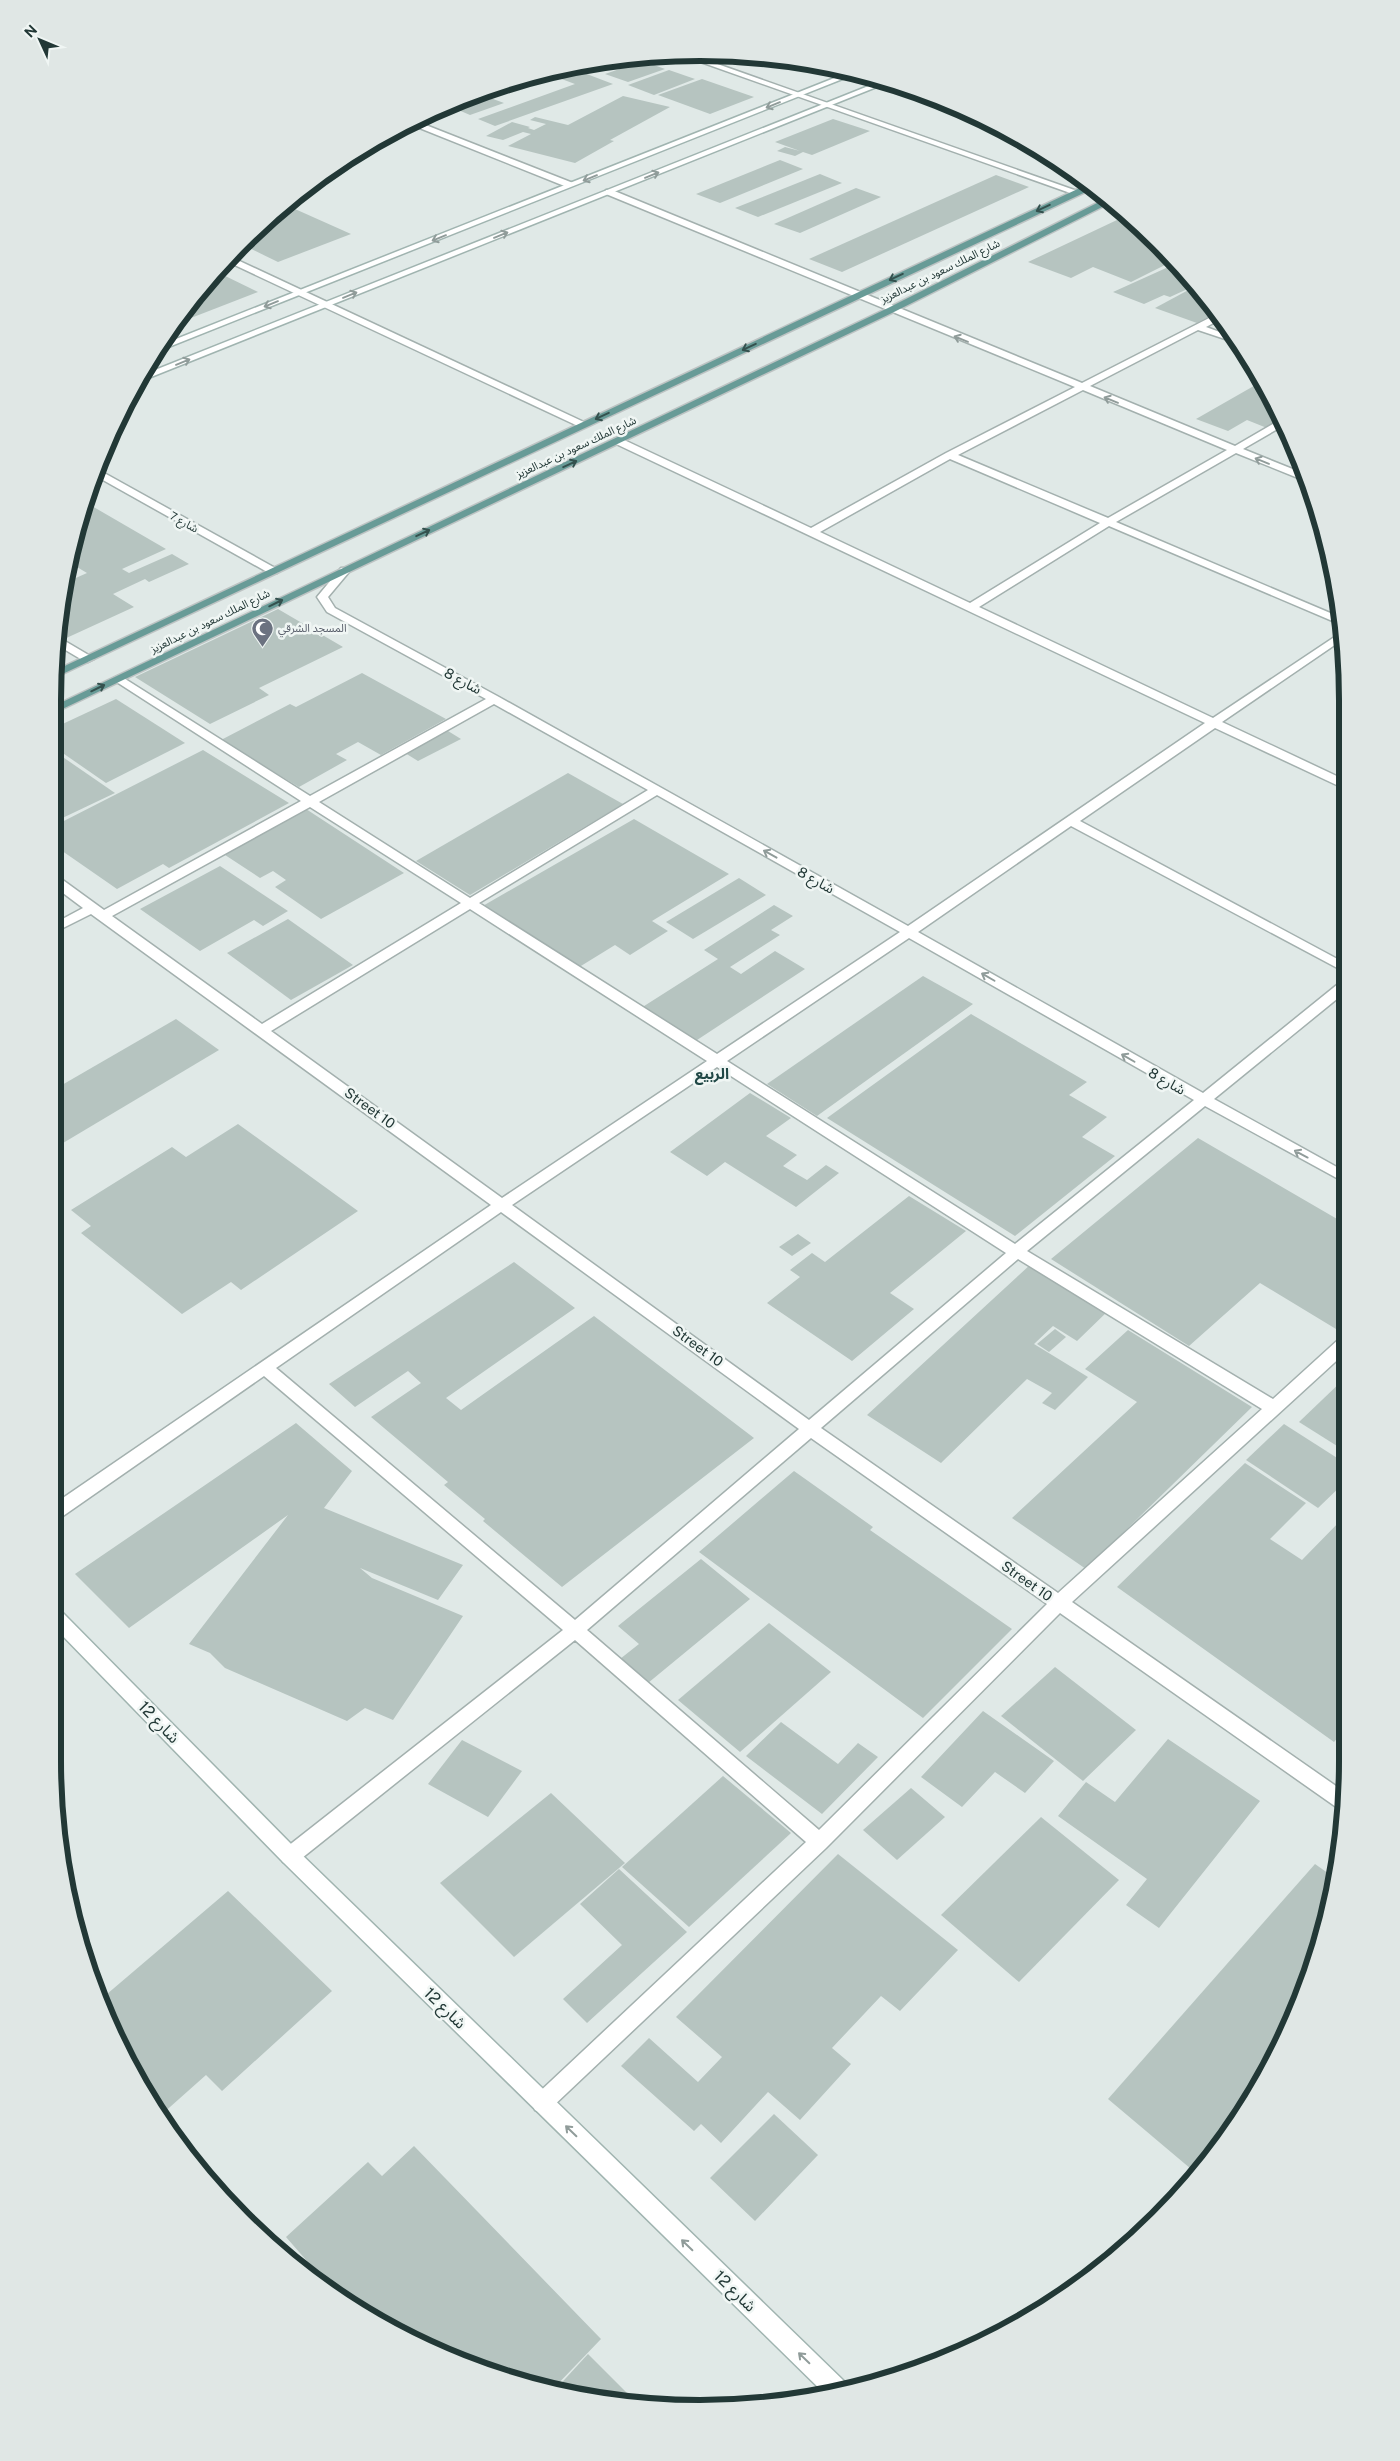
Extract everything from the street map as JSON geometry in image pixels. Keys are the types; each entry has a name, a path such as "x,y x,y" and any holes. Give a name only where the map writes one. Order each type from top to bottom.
{"main road":[{"name":"شارع الملك سعود بن عبدالعزيز","path":"62,671 1084,189"},
{"name":"شارع الملك سعود بن عبدالعزيز","path":"61,707 890,310 1102,204"}],"street":[{"path":"701,61 1076,192"},
{"path":"169,346 842,78"},
{"path":"151,375 875,86"},
{"path":"420,126 570,185"},
{"path":"609,192 890,310 1298,476"},
{"path":"235,262 583,425"},
{"path":"811,533 950,455 1213,319"},
{"path":"1198,327 1225,337"},
{"path":"970,608 1107,523 1277,426"},
{"path":"618,440 1339,782"},
{"path":"950,455 1333,618"},
{"name":"شارع 7","path":"102,476 273,571"},
{"name":"شارع 8","path":"345,570 322,597 331,610 495,699 909,932 1201,1100 1339,1175"},
{"path":"61,1508 502,1204 909,932 1335,640"},
{"path":"64,644 88,659"},
{"path":"118,679 1016,1252 1035,1261 1274,1408"},
{"path":"61,926 98,912 311,801 495,699"},
{"path":"262,1030 656,790"},
{"path":"1071,821 1339,965"},
{"name":"Street 10","path":"61,885 809,1428 1337,1797"},
{"path":"290,1856 574,1630 1016,1252 1201,1100 1339,990"},
{"path":"542,2103 819,1842 1059,1603 1339,1348"},
{"path":"265,1368 574,1630 819,1842"},
{"name":"شارع 12","path":"61,1622 290,1856 831,2386"}],"building":[{"path":"651,64 665,69 628,82 605,74 629,66"},
{"path":"669,70 695,79 654,95 628,85"},
{"path":"583,73 613,84 495,126 478,119 575,84 558,78"},
{"path":"702,79 754,97 710,114 658,95"},
{"path":"623,96 670,107 610,140 614,141 575,163 508,146 531,134 523,132 503,140 486,136 512,122 534,130 546,124 530,120 535,117 568,125"},
{"path":"489,97 504,103 470,115 457,110"},
{"path":"833,119 870,131 812,155 803,152 795,156 777,151 785,147 800,151 775,142"},
{"path":"780,160 803,169 720,203 696,194"},
{"path":"820,174 842,183 758,217 735,208"},
{"path":"996,175 1029,187 842,272 809,259"},
{"path":"856,188 881,197 800,233 774,224"},
{"path":"293,208 351,234 278,262 248,248"},
{"path":"1117,220 1123,222 1167,264 1131,282 1093,267 1071,278 1028,262"},
{"path":"1169,267 1188,289 1170,297 1164,295 1144,304 1113,292"},
{"path":"223,275 258,292 187,320"},
{"path":"1189,290 1210,316 1197,323 1155,308"},
{"path":"1255,385 1275,423 1267,428 1247,420 1228,431 1196,419"},
{"path":"92,506 166,549 122,569 129,573 172,554 189,564 149,582 145,579 113,594 134,607 65,639 73,579 87,573 76,566"},
{"path":"278,609 343,647 259,688 269,695 210,724 135,677"},
{"path":"362,673 446,719 381,755 358,742 336,754 347,760 299,787 221,740 290,704 296,707"},
{"path":"116,699 185,743 106,783 61,752 61,725"},
{"path":"448,731 461,739 418,761 405,753"},
{"path":"203,750 289,803 169,868 163,864 117,889 61,850 61,822"},
{"path":"61,756 115,793 61,819"},
{"path":"568,773 623,804 470,895 416,861"},
{"path":"306,809 404,873 321,919 275,887 286,880 273,871 260,878 222,853"},
{"path":"634,819 729,874 652,921 668,931 630,955 615,945 576,969 481,907"},
{"path":"220,866 288,911 263,926 254,920 200,951 140,909"},
{"path":"739,878 766,895 693,939 666,922"},
{"path":"774,905 793,916 771,930 780,935 730,967 741,974 775,951 805,969 694,1042 641,1008 718,959 704,950"},
{"path":"288,919 353,965 291,1000 227,953"},
{"path":"923,976 973,1004 817,1116 767,1084"},
{"path":"971,1014 1087,1082 1069,1095 1107,1117 1082,1137 1115,1156 1015,1236 827,1118"},
{"path":"176,1019 219,1050 61,1144 61,1086"},
{"path":"750,1093 791,1118 766,1136 797,1155 783,1166 807,1180 826,1165 839,1173 796,1207 725,1162 707,1176 670,1152"},
{"path":"238,1124 358,1211 241,1290 231,1282 182,1314 81,1233 91,1226 71,1210 172,1147 186,1157"},
{"path":"1198,1138 1339,1220 1339,1326 1336,1329 1260,1283 1189,1346 1051,1259"},
{"path":"909,1196 966,1231 890,1293 914,1309 852,1361 767,1303 800,1277 790,1270 812,1253 825,1262"},
{"path":"798,1234 811,1243 792,1256 779,1247"},
{"path":"514,1262 575,1308 446,1398 461,1410 594,1316 754,1438 562,1587 483,1521 485,1519 444,1485 448,1482 371,1417 421,1383 408,1371 355,1407 329,1384"},
{"path":"1031,1264 1109,1310 1077,1341 1053,1326 1034,1344 1088,1377 1055,1410 1042,1403 1052,1393 1027,1379 941,1463 867,1415"},
{"path":"1055,1329 1066,1337 1049,1352 1037,1344"},
{"path":"1128,1330 1252,1407 1086,1569 1012,1518 1137,1402 1085,1369"},
{"path":"1339,1384 1339,1447 1299,1422"},
{"path":"296,1423 352,1471 324,1508 463,1565 438,1600 360,1568 372,1578 463,1616 393,1720 365,1708 347,1721 225,1668 210,1653 189,1644 288,1515 129,1628 75,1574"},
{"path":"1284,1424 1339,1459 1339,1488 1318,1508 1246,1460"},
{"path":"1245,1463 1306,1503 1270,1539 1302,1560 1339,1522 1339,1736 1334,1742 1117,1587"},
{"path":"794,1471 873,1527 870,1530 1012,1629 923,1718 699,1552"},
{"path":"701,1559 750,1599 648,1683 620,1659 639,1644 618,1626"},
{"path":"769,1623 831,1672 740,1752 678,1700"},
{"path":"1055,1667 1136,1730 1083,1781 1001,1716"},
{"path":"983,1711 1054,1761 1025,1793 995,1772 962,1807 921,1777"},
{"path":"781,1722 838,1764 858,1743 878,1757 822,1814 746,1756"},
{"path":"1168,1739 1260,1801 1159,1928 1126,1905 1147,1879 1058,1816 1086,1782 1115,1802"},
{"path":"462,1740 522,1771 488,1817 428,1784"},
{"path":"723,1776 791,1833 689,1927 622,1867"},
{"path":"911,1788 945,1817 897,1860 863,1830"},
{"path":"551,1793 625,1863 514,1957 440,1883"},
{"path":"1041,1817 1119,1880 1019,1982 941,1915"},
{"path":"838,1854 958,1950 900,2011 881,1996 832,2048 851,2064 800,2120 768,2092 721,2143 701,2124 694,2131 621,2066 649,2038 698,2082 722,2057 676,2017"},
{"path":"1315,1864 1328,1873 1317,1926 1305,1966 1273,2044 1231,2116 1191,2169 1108,2099"},
{"path":"619,1869 687,1932 587,2023 563,1999 622,1945 580,1904"},
{"path":"228,1891 332,1991 222,2091 206,2075 166,2111 127,2044 106,1995"},
{"path":"774,2114 818,2155 755,2221 710,2178"},
{"path":"414,2146 601,2339 558,2383 535,2378 495,2366 417,2334 345,2292 316,2272 286,2237 368,2162 382,2176"},
{"path":"588,2354 629,2395 617,2394 561,2384"}],"place":[{"name":"المسجد الشرقي","path":"262,647"}],"district":[{"name":"الربيع","path":"712,1073"}]}
